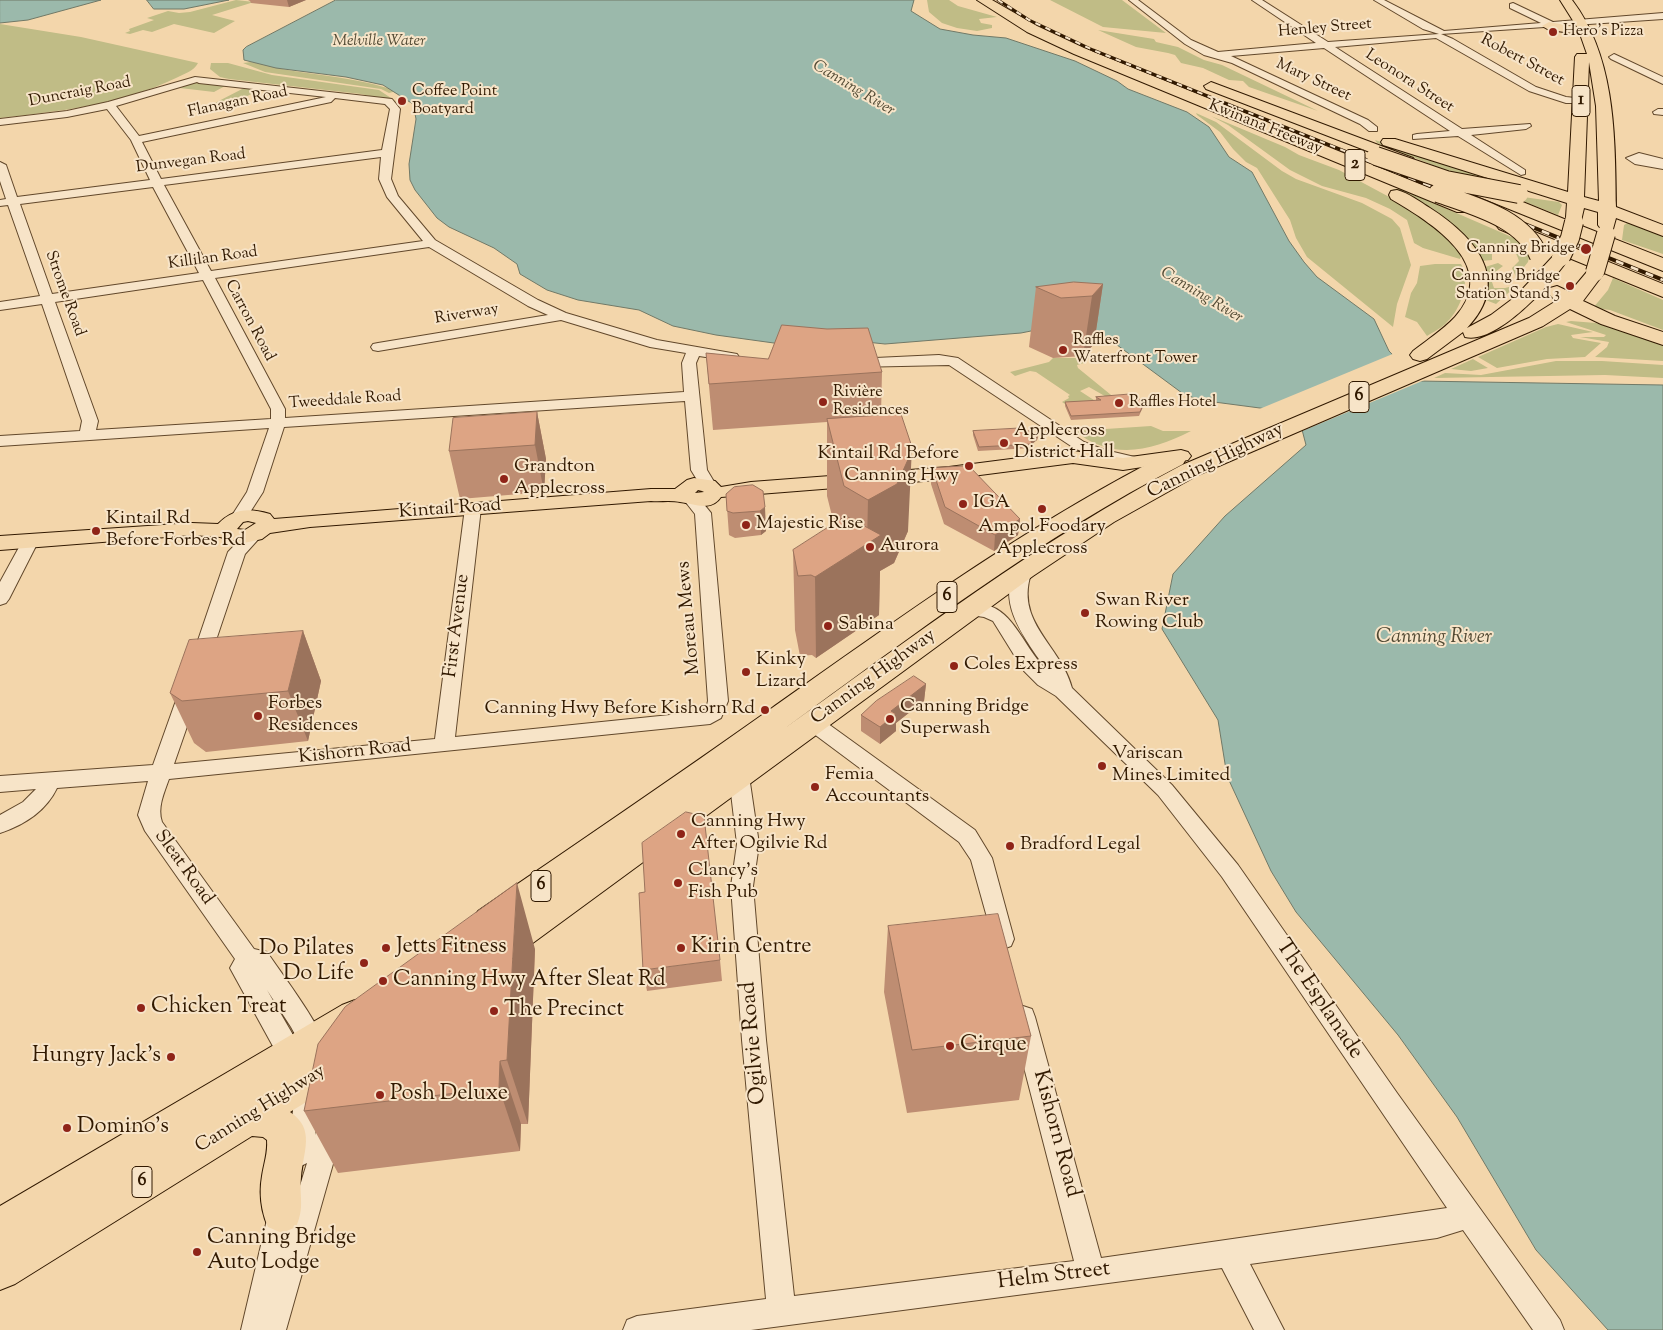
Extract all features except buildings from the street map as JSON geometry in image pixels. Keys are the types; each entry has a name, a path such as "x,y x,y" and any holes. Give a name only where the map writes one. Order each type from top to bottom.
{"highway":[{"name":"Kwinana Freeway","path":"983,0 1032,29 1087,46 1119,52"},
{"name":"Canning Highway","path":"1429,359 1506,314 1521,303 1547,276 1561,257 1570,238 1576,209 1583,63 1577,22 1557,0"},
{"name":"Canning Highway","path":"466,938 944,599 1133,472 1272,425 1429,359 1536,322 1578,295 1595,272 1607,209 1604,109 1597,68 1566,0"},
{"path":"1550,25 1601,19"},
{"name":"Kwinana Freeway","path":"1087,46 1234,115 1663,291"},
{"path":"1087,46 1153,87 1358,174 1420,209 1455,234 1475,261 1479,276 1478,293 1466,317 1429,359"},
{"name":"Kwinana Freeway","path":"1526,190 1280,104 1200,81 1603,236 1663,264"},
{"path":"1224,91 1259,110 1439,180 1472,187 1526,190 1562,186 1578,180"},
{"path":"1234,115 1328,149 1515,226 1533,242 1539,256 1529,277 1510,298 1506,314"},
{"path":"1606,175 1628,208 1656,227"},
{"path":"1526,190 1576,209 1607,209 1656,227"},
{"path":"1547,276 1550,284 1570,301 1624,326"},
{"path":"1536,322 1572,317 1624,326 1663,338"},
{"name":"Canning Highway","path":"472,968 1023,571 1164,483 1272,425"},
{"name":"Canning Highway","path":"0,1229 318,1075 377,1000"},
{"name":"Canning Highway","path":"0,1269 318,1075 376,1037"},
{"path":"248,1118 270,1120 286,1131 287,1150 281,1177 282,1213"}],"main road":[{"name":"Kintail Road","path":"0,543 949,473 1079,457 1116,463 1133,472"},
{"name":"Kintail Road","path":"949,473 1010,473 1079,466 1133,472"},
{"path":"1133,472 1148,484 1164,483"}],"street":[{"name":"Mary Street","path":"1133,0 1198,48 1238,64 1364,122 1373,129"},
{"name":"Leonora Street","path":"1256,0 1521,172"},
{"name":"Robert Street","path":"1378,0 1441,34 1541,93 1563,101 1582,101"},
{"path":"1513,6 1550,25"},
{"path":"1577,22 1662,16"},
{"path":"1601,19 1662,16"},
{"name":"Henley Street","path":"1218,56 1237,52 1550,25"},
{"path":"1614,57 1663,81"},
{"path":"235,83 199,72 194,79 388,101 395,106 387,153 385,180 393,198 431,243 533,303 561,316 655,344 694,352 742,358"},
{"name":"Duncraig Road","path":"0,122 67,114 110,105 194,79"},
{"name":"Flanagan Road","path":"136,140 346,96"},
{"name":"Carron Road","path":"110,105 136,140 206,276 278,409 278,423"},
{"path":"1417,137 1526,126"},
{"name":"Dunvegan Road","path":"6,203 387,153"},
{"name":"Strome Road","path":"0,166 6,203 48,299 90,421 87,435"},
{"name":"Killilan Road","path":"0,306 431,243"},
{"name":"Riverway","path":"378,347 561,316"},
{"name":"Moreau Mews","path":"694,352 689,363 718,701 718,708 709,716"},
{"path":"845,363 919,361 939,358 953,361 1079,445 1133,472"},
{"path":"919,361 948,365 964,374 1062,444 1065,452 1060,459"},
{"name":"Tweeddale Road","path":"0,441 692,396"},
{"name":"Sleat Road","path":"255,1330 282,1213 301,1149 307,1104 318,1075 258,959 246,958 152,825 150,815 151,802 163,772 247,525 278,423"},
{"name":"First Avenue","path":"444,743 473,508"},
{"path":"0,599 31,540"},
{"name":"The Esplanade","path":"1023,571 1017,587 1019,606 1031,633 1059,675 1063,690"},
{"name":"The Esplanade","path":"969,610 987,611 999,618 1031,666 1045,680 1063,690 1165,790 1225,864 1388,1101 1550,1330"},
{"name":"Kishorn Road","path":"0,784 163,772 444,743 696,721 709,716"},
{"path":"813,723 967,836 981,858 1009,963"},
{"name":"Ogilvie Road","path":"739,776 748,844 742,886 754,1040 781,1310"},
{"path":"0,825 38,804 46,794 50,780"},
{"name":"Kishorn Road","path":"1017,992 1091,1273"},
{"path":"272,1330 319,1172 318,1075"},
{"name":"Helm Street","path":"637,1330 781,1310 1091,1273 1229,1254 1437,1224 1469,1215"},
{"path":"1229,1254 1270,1330"}],"shaded area":[{"path":"236,0 254,2 212,15 235,21 214,33 174,24 152,32 143,30 130,34 125,33 130,31 129,29 154,20 147,18 168,11 190,12"},
{"path":"927,0 949,0 958,6 997,17 979,19 981,23 992,25 992,28 977,31 957,28 942,23 929,12"},
{"path":"1050,0 1122,0 1166,33 1103,27"},
{"path":"0,24 81,37 198,63 191,70 176,78 112,101 0,118"},
{"path":"1098,30 1154,39 1156,42 1178,47 1204,60 1222,65 1318,111 1249,87 1243,81 1229,80 1203,68 1181,63 1175,55 1136,47"},
{"path":"251,62 294,71 361,81 397,91 389,93 381,89 265,72 243,63"},
{"path":"211,63 228,63 272,75 379,90 397,102 361,94 229,79 220,77 210,69"},
{"path":"196,82 225,86 214,92 180,88"},
{"path":"246,87 261,89 226,107 211,105"},
{"path":"1196,113 1216,122 1282,171 1296,179 1362,203 1392,219 1400,228 1411,265 1397,304 1393,327 1307,257 1296,238 1290,220 1257,168 1246,162 1220,132"},
{"path":"1211,116 1285,147 1299,155 1339,170 1432,221 1462,254 1460,259 1423,248 1414,243 1407,220 1390,209 1366,198 1322,186 1290,170 1228,125"},
{"path":"1375,140 1506,182 1516,196 1559,202 1562,205 1558,215 1377,143"},
{"path":"1392,189 1401,189 1521,241 1530,253 1528,262 1516,277 1512,268 1519,261 1517,256 1513,249 1502,244 1492,245 1492,260 1481,261 1416,202"},
{"path":"1632,220 1663,235 1663,254 1622,240 1624,225"},
{"path":"1498,263 1503,266 1490,276 1494,288 1517,285 1496,304 1483,299 1487,293 1485,267"},
{"path":"1461,264 1464,271 1465,286 1460,302 1452,316 1443,326 1427,336 1417,322 1405,317 1411,293 1417,283 1420,266"},
{"path":"1613,278 1663,300 1663,330 1610,310 1593,308 1608,290"},
{"path":"1566,322 1596,323 1663,345 1663,361 1595,357 1607,347 1609,342 1580,337 1604,337 1606,335"},
{"path":"1558,324 1593,332 1571,335 1573,338 1601,343 1585,357 1547,359 1497,368 1478,357 1546,327"},
{"path":"1053,358 1076,358 1084,363 1077,365 1078,368 1116,399 1110,399 1089,387 1080,391 1100,404 1068,406 1062,402 1069,398 1068,396 1070,395 1036,372 1030,371 1015,376 1010,372 1049,362"},
{"path":"1473,359 1488,368 1471,371 1451,369"},
{"path":"1556,361 1602,361 1663,365 1663,378 1605,375 1434,378 1445,373 1481,375"},
{"path":"1151,426 1163,431 1191,431 1162,444 1132,450 1103,446 1075,431"}],"water":[{"path":"0,0 101,0 28,20 0,23"},
{"path":"147,0 229,0 184,9 154,9"},
{"name":"Canning River","path":"336,0 914,0 911,11 940,29 1006,38 1075,61 1117,81 1128,89 1187,112 1209,127 1229,157 1252,172 1289,241 1304,262 1317,277 1374,319 1389,351 1418,381 1663,385 1663,1330 1608,1330 1536,1250 1457,1117 1398,1035 1296,912 1271,871 1227,776 1218,720 1162,629 1173,574 1225,516 1306,445 1300,422 1275,410 1199,400 1182,393 1109,339 1085,326 1066,324 1021,333 885,344 866,342 781,344 716,335 673,326 639,310 578,300 547,290 520,274 517,264 494,248 449,227 437,218 415,190 410,180 409,164 416,119 413,104 383,85 346,77 276,68 244,60 243,50 246,47"}],"pier":[{"path":"1395,353 1419,379 1427,379 1300,432 1298,424 1274,413 1257,410"}],"railway":[{"path":"998,0 1029,20 1093,50 1352,154"},
{"path":"1349,153 1663,280"}],"place":[{"name":"Hero's Pizza","path":"1553,32"},
{"name":"Coffee Point Boatyard","path":"402,101"},
{"name":"Canning Bridge","path":"1586,249"},
{"name":"Canning Bridge Station Stand 3","path":"1570,286"},
{"name":"Raffles Waterfront Tower","path":"1063,350"},
{"name":"Rivière Residences","path":"823,402"},
{"name":"Raffles Hotel","path":"1119,403"},
{"name":"Applecross District Hall","path":"1004,443"},
{"name":"Kintail Rd Before Canning Hwy","path":"969,466"},
{"name":"Grandton Applecross","path":"504,479"},
{"name":"IGA","path":"963,504"},
{"name":"Ampol Foodary Applecross","path":"1042,509"},
{"name":"Majestic Rise","path":"746,525"},
{"name":"Kintail Rd Before Forbes Rd","path":"96,531"},
{"name":"Aurora","path":"870,547"},
{"name":"Swan River Rowing Club","path":"1085,613"},
{"name":"Sabina","path":"828,626"},
{"name":"Coles Express","path":"954,666"},
{"name":"Kinky Lizard","path":"746,672"},
{"name":"Canning Hwy Before Kishorn Rd","path":"765,710"},
{"name":"Forbes Residences","path":"258,716"},
{"name":"Canning Bridge Superwash","path":"890,719"},
{"name":"Variscan Mines Limited","path":"1102,766"},
{"name":"Femia Accountants","path":"815,787"},
{"name":"Canning Hwy After Ogilvie Rd","path":"681,834"},
{"name":"Bradford Legal","path":"1010,846"},
{"name":"Clancy's Fish Pub","path":"678,883"},
{"name":"Jetts Fitness","path":"386,948"},
{"name":"Kirin Centre","path":"681,948"},
{"name":"Do Pilates Do Life","path":"364,963"},
{"name":"Canning Hwy After Sleat Rd","path":"383,981"},
{"name":"Chicken Treat","path":"141,1008"},
{"name":"The Precinct","path":"494,1011"},
{"name":"Cirque","path":"950,1046"},
{"name":"Hungry Jack's","path":"171,1057"},
{"name":"Posh Deluxe","path":"380,1095"},
{"name":"Domino's","path":"67,1128"},
{"name":"Canning Bridge Auto Lodge","path":"197,1252"}],"water label":[{"name":"Melville Water","path":"379,42"}]}
